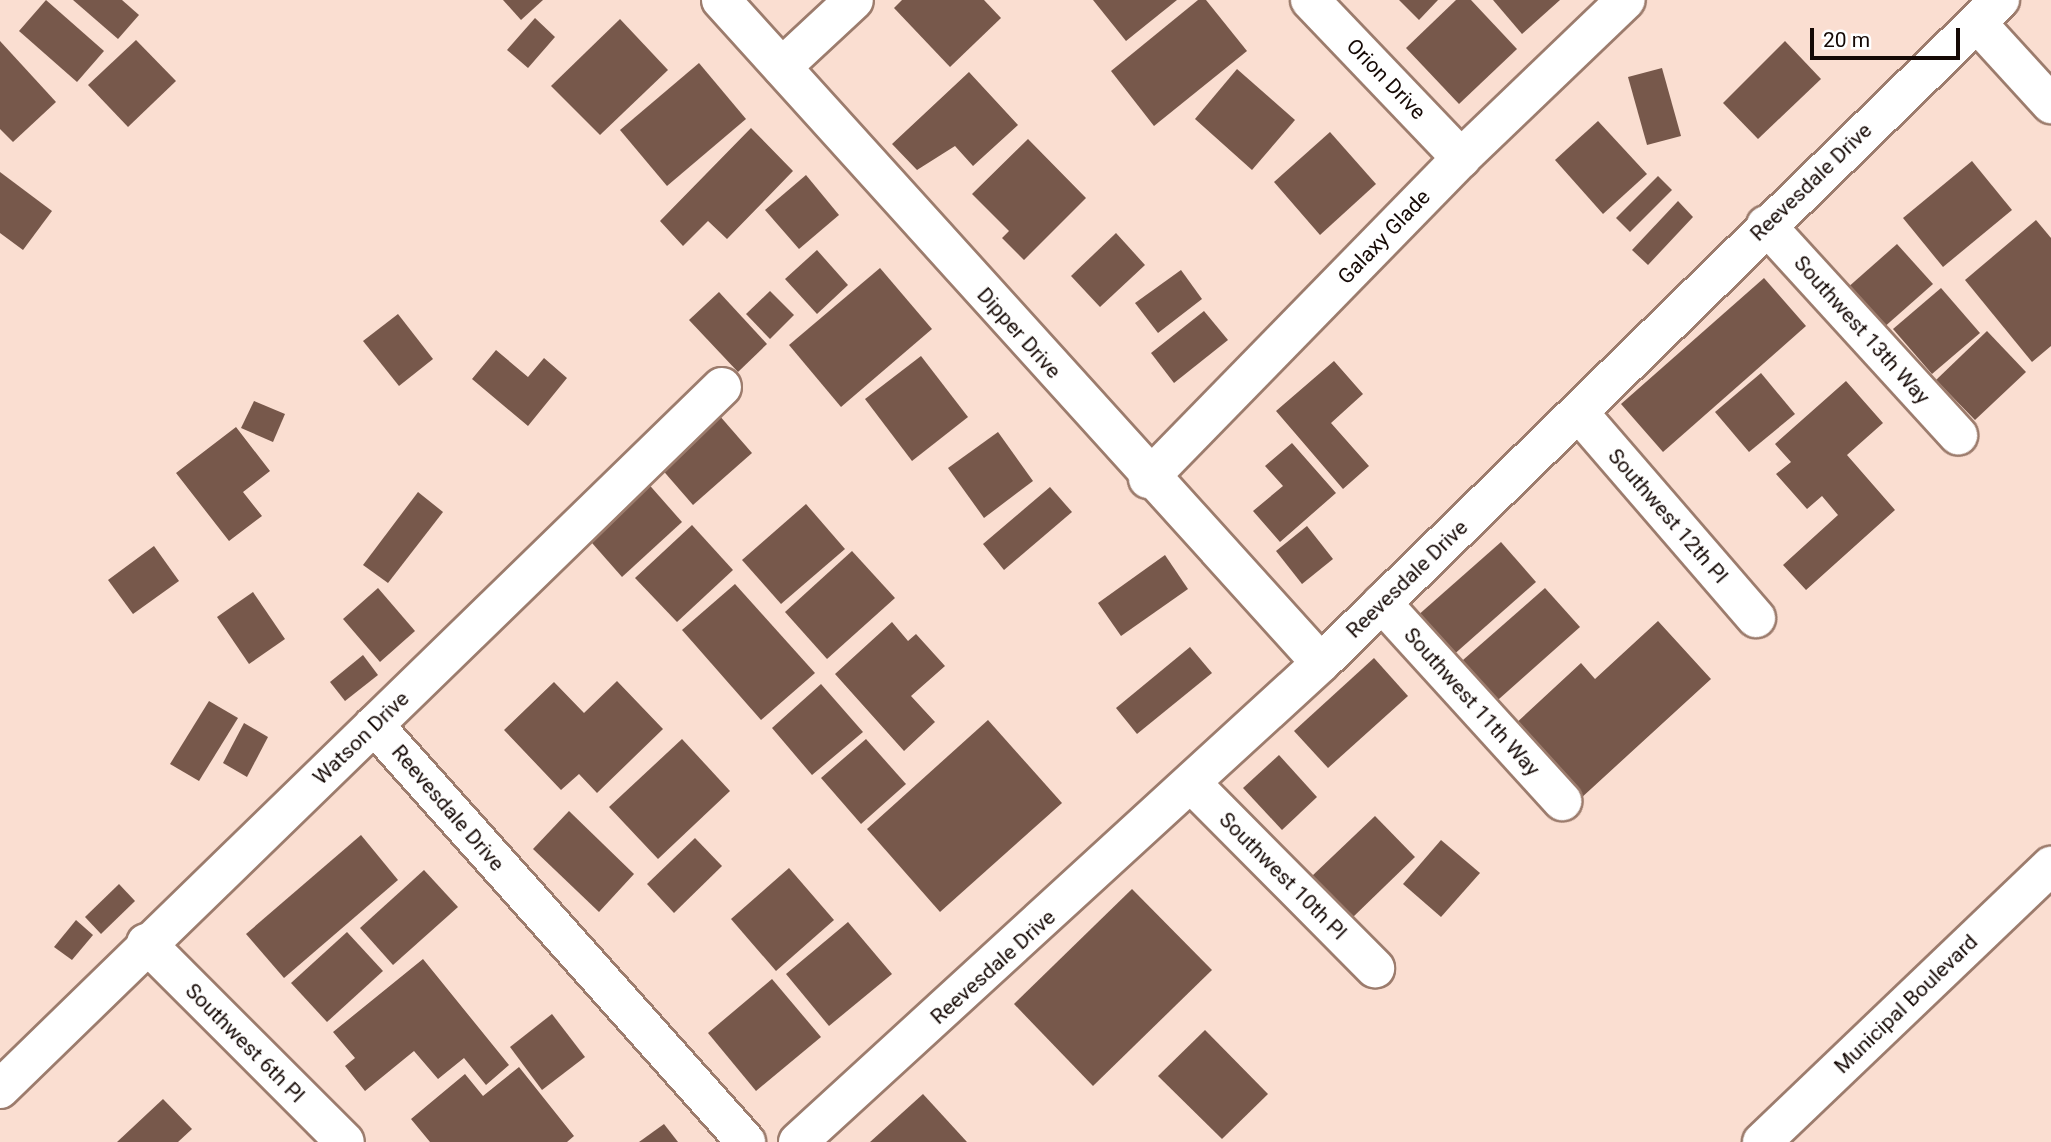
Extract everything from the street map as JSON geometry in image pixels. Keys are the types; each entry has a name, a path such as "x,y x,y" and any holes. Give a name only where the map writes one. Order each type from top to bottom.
{"street":[{"name":"Dipper Drive","path":"721,0 1148,479 1321,663"},
{"path":"782,67 854,0"},
{"name":"Orion Drive","path":"1310,0 1461,158"},
{"name":"Galaxy Glade","path":"1148,479 1461,158 1626,0"},
{"path":"1989,11 2051,104"},
{"name":"Reevesdale Drive","path":"798,1142 1192,784 1321,663 1579,413 1766,225 1989,11"},
{"name":"Southwest 13th Way","path":"1766,225 1958,435"},
{"name":"Watson Drive","path":"0,1089 146,943 722,387"},
{"name":"Southwest 12th Pl","path":"1579,413 1756,618"},
{"name":"Southwest 11th Way","path":"1382,603 1562,800"},
{"name":"Reevesdale Drive","path":"374,725 746,1142"},
{"name":"Southwest 10th Pl","path":"1192,784 1375,968"},
{"name":"Municipal Boulevard","path":"1762,1142 2051,866"},
{"name":"Southwest 6th Pl","path":"146,943 345,1142"}],"building":[{"path":"46,0 104,51 77,82 19,31"},
{"path":"73,0 122,0 139,15 118,39"},
{"path":"503,0 543,0 521,20"},
{"path":"902,0 984,0 1001,18 950,67 894,8"},
{"path":"1093,0 1177,0 1126,41"},
{"path":"1198,0 1206,0 1247,51 1154,126 1111,71"},
{"path":"1399,0 1438,0 1419,20"},
{"path":"1456,0 1471,0 1517,49 1459,104 1406,48"},
{"path":"1493,0 1560,0 1522,34"},
{"path":"535,18 555,37 528,68 507,50"},
{"path":"620,19 668,70 600,135 551,86"},
{"path":"136,40 176,81 128,127 88,85"},
{"path":"0,41 56,102 13,142 0,129"},
{"path":"1785,41 1821,79 1758,139 1723,103"},
{"path":"699,63 746,119 667,186 620,130"},
{"path":"1662,68 1681,136 1647,145 1628,77"},
{"path":"1237,69 1295,120 1252,170 1195,119"},
{"path":"969,72 1018,125 973,166 955,146 917,170 892,144"},
{"path":"1598,121 1647,174 1603,214 1555,160"},
{"path":"751,128 793,171 727,239 708,221 683,246 660,221"},
{"path":"1330,132 1376,184 1320,235 1274,182"},
{"path":"1028,139 1086,198 1024,260 1002,238 1009,231 972,194"},
{"path":"1972,161 2012,210 1943,267 1903,218"},
{"path":"0,172 52,211 23,250 0,233"},
{"path":"806,175 839,215 799,249 765,210"},
{"path":"1658,176 1672,190 1630,232 1616,218"},
{"path":"1678,201 1693,217 1648,265 1632,250"},
{"path":"2036,220 2051,238 2051,346 2032,362 1965,280"},
{"path":"1116,233 1145,265 1100,307 1071,276"},
{"path":"1897,244 1933,284 1882,329 1846,289"},
{"path":"817,250 848,285 817,314 785,279"},
{"path":"880,268 932,329 841,407 789,345"},
{"path":"1181,270 1202,299 1158,333 1135,303"},
{"path":"1764,278 1806,326 1663,452 1621,404"},
{"path":"1941,288 1980,333 1932,374 1893,329"},
{"path":"770,291 794,315 770,339 746,314"},
{"path":"719,292 767,344 738,372 689,320"},
{"path":"1204,311 1228,340 1174,383 1151,353"},
{"path":"398,314 433,359 399,386 363,341"},
{"path":"1987,331 2026,372 1975,420 1936,380"},
{"path":"496,350 528,377 544,358 567,378 528,426 472,379"},
{"path":"921,356 968,417 912,461 865,399"},
{"path":"1334,361 1363,394 1331,423 1369,466 1343,489 1276,411"},
{"path":"1761,373 1795,414 1749,452 1715,412"},
{"path":"1846,381 1883,423 1847,455 1895,510 1806,590 1783,565 1838,515 1822,496 1807,509 1776,474 1791,462 1775,444"},
{"path":"254,401 285,414 273,442 241,428"},
{"path":"712,407 752,453 693,505 653,459"},
{"path":"236,427 270,471 243,492 262,516 229,541 176,473"},
{"path":"998,432 1033,481 984,518 948,468"},
{"path":"1292,443 1336,493 1280,542 1253,511 1283,486 1265,466"},
{"path":"645,480 682,522 622,577 585,535"},
{"path":"1050,487 1072,512 1004,570 983,544"},
{"path":"418,492 443,512 388,583 363,565"},
{"path":"806,504 845,549 781,604 742,560"},
{"path":"692,525 733,570 677,622 635,578"},
{"path":"1307,526 1333,559 1302,584 1276,551"},
{"path":"1501,542 1536,582 1451,657 1416,617"},
{"path":"154,546 179,581 133,614 108,580"},
{"path":"852,551 895,598 827,659 785,612"},
{"path":"1165,555 1188,589 1121,636 1098,603"},
{"path":"735,584 815,673 761,720 682,630"},
{"path":"378,588 415,631 380,662 343,619"},
{"path":"1545,588 1580,627 1490,707 1455,667"},
{"path":"253,592 285,639 249,664 217,617"},
{"path":"1658,621 1711,679 1580,799 1513,726 1581,663 1595,679"},
{"path":"892,622 908,641 916,634 945,666 911,696 935,722 904,751 835,674"},
{"path":"1190,647 1212,673 1137,734 1116,708"},
{"path":"363,655 378,675 345,701 330,682"},
{"path":"1374,658 1408,696 1328,768 1294,731"},
{"path":"617,681 663,729 597,793 579,774 561,790 504,730 554,682 584,713"},
{"path":"821,684 863,732 812,775 772,728"},
{"path":"209,701 238,718 199,781 170,764"},
{"path":"988,720 1062,803 940,912 867,829"},
{"path":"244,723 268,737 247,777 223,763"},
{"path":"682,739 730,791 658,859 609,807"},
{"path":"866,739 906,784 861,824 821,778"},
{"path":"1279,755 1317,797 1282,830 1243,788"},
{"path":"569,811 634,874 599,912 533,849"},
{"path":"1375,816 1415,857 1352,918 1312,876"},
{"path":"361,835 398,880 284,978 246,934"},
{"path":"695,838 722,866 674,913 647,884"},
{"path":"1441,840 1480,873 1441,917 1403,884"},
{"path":"789,868 834,920 776,971 731,919"},
{"path":"424,870 458,907 393,965 360,928"},
{"path":"119,884 135,901 101,934 85,917"},
{"path":"1132,889 1212,970 1093,1086 1014,1004"},
{"path":"76,920 93,935 72,960 54,947"},
{"path":"848,922 892,974 829,1026 786,974"},
{"path":"347,932 383,971 327,1022 291,983"},
{"path":"423,959 509,1065 486,1085 464,1058 438,1079 414,1051 365,1091 345,1066 355,1058 333,1032"},
{"path":"772,979 821,1037 756,1091 708,1033"},
{"path":"552,1014 585,1057 542,1090 510,1047"},
{"path":"1205,1030 1268,1094 1222,1139 1158,1076"},
{"path":"519,1067 574,1136 567,1142 430,1142 411,1119 465,1074 483,1096"},
{"path":"923,1094 967,1142 870,1142"},
{"path":"163,1099 192,1129 178,1142 117,1142"},
{"path":"664,1124 678,1142 639,1142"}]}
